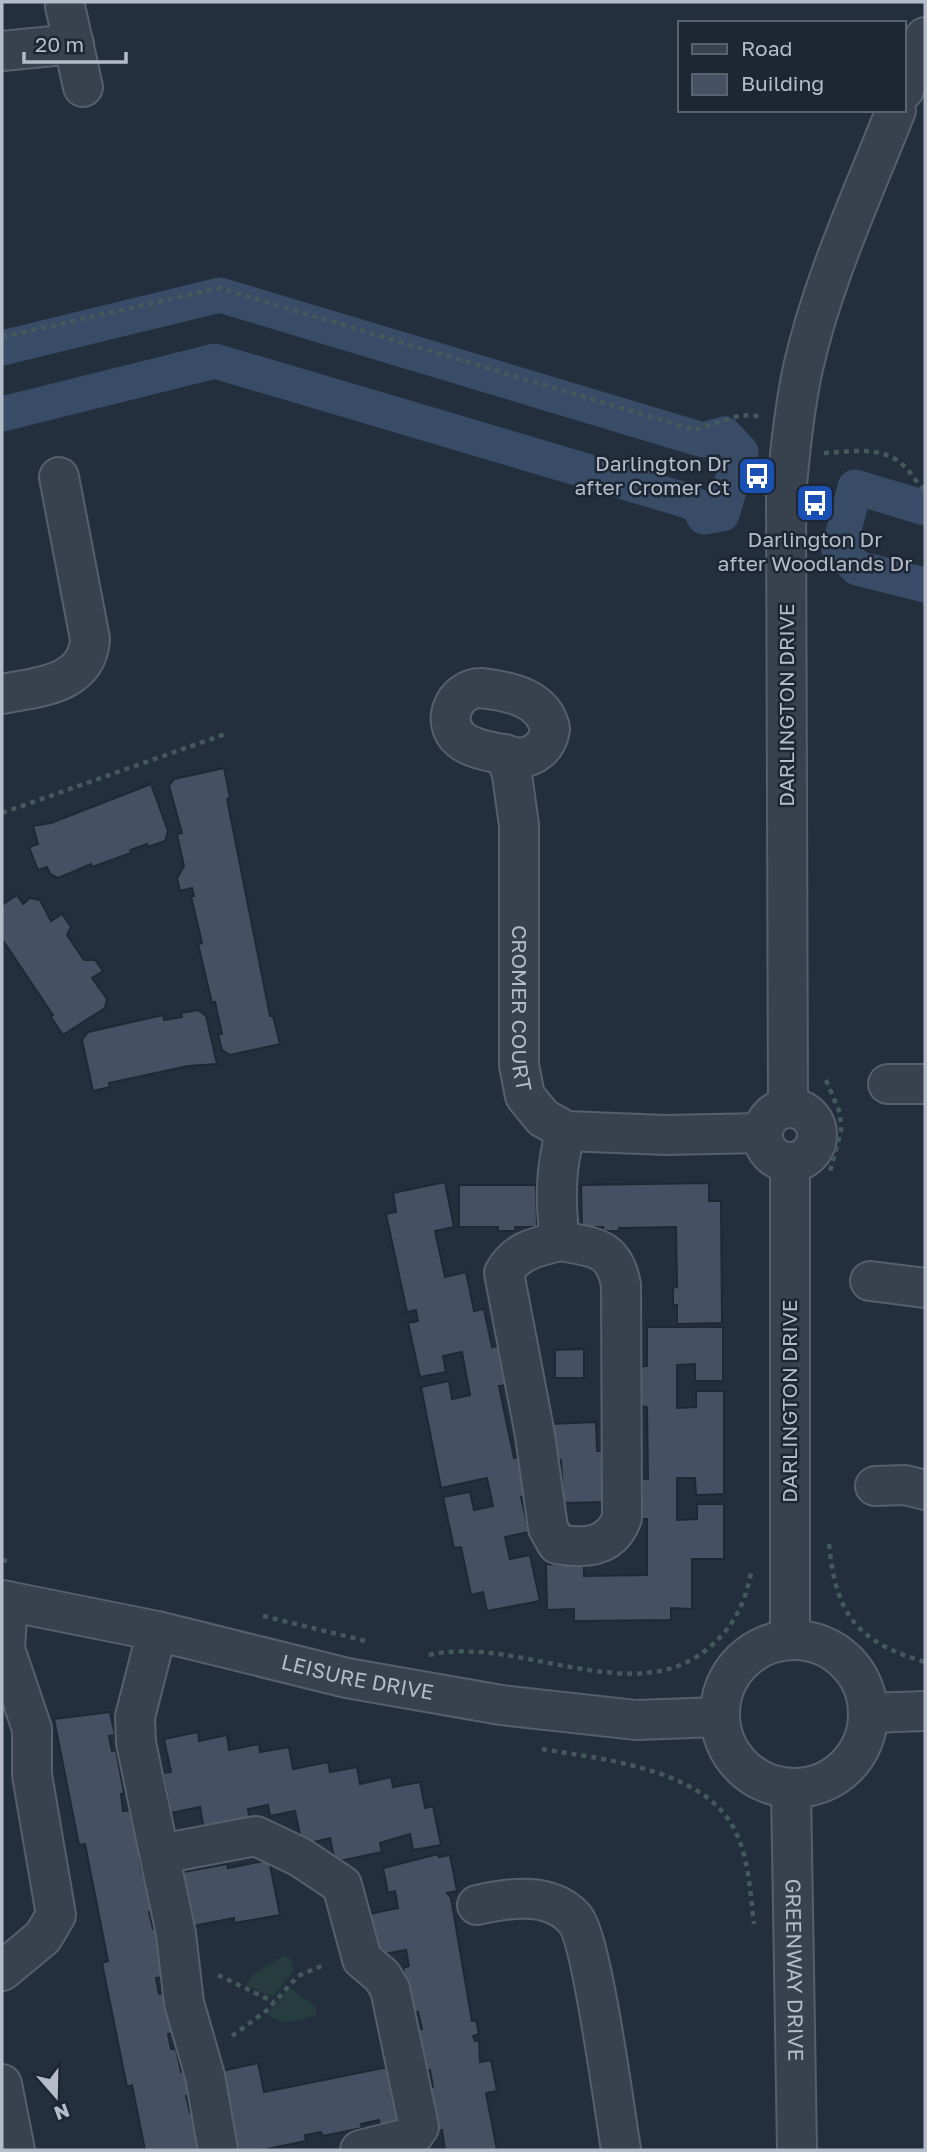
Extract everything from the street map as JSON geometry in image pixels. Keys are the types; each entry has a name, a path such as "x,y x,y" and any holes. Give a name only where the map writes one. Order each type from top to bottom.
{"street":[{"path":"65,6 83,87"},
{"path":"906,85 925,37"},
{"path":"2,51 74,44"},
{"name":"DARLINGTON DRIVE","path":"790,1639 790,1162 798,1161 812,1151 817,1134 815,1125 804,1112 775,1121 786,495 809,437 803,368 817,317 895,112"},
{"path":"2,694 65,679 77,670 88,654 90,639 59,477"},
{"name":"CROMER COURT","path":"505,754 512,775 519,825 519,1065 525,1096 543,1118 566,1131"},
{"path":"560,1241 556,1208 558,1161 566,1131 664,1135 775,1121"},
{"path":"560,1241 592,1247 610,1255 618,1268 621,1285 622,1518 617,1532 599,1545 572,1547 556,1544 548,1528 535,1435 504,1273 511,1260 528,1249 560,1241"},
{"path":"870,1281 925,1288"},
{"path":"875,1486 905,1485 925,1490"},
{"path":"2,1971 43,1937 56,1915 32,1775 32,1729 5,1649 5,1601"},
{"name":"LEISURE DRIVE","path":"5,1601 157,1632 347,1678 501,1705 636,1720 719,1717"},
{"path":"157,1632 134,1727 148,1805 161,1854 187,2018 200,2054 218,2150"},
{"path":"790,1639 810,1640 829,1647 846,1659 858,1675 866,1693 869,1713 859,1752 846,1768 830,1780 791,1788 772,1785 741,1767 730,1752 719,1717 720,1698 738,1664 771,1643 790,1639"},
{"path":"869,1713 925,1711"},
{"name":"GREENWAY DRIVE","path":"791,1788 797,2150"},
{"path":"161,1854 250,1836 268,1840 339,1882 347,1895 362,1959 382,1976 390,1989 419,2127 412,2137 360,2150"},
{"path":"477,1905 506,1899 543,1901 557,1905 577,1920 589,1963 621,2150"},
{"path":"2,2084 15,2150"}],"path":[{"path":"2,337 220,288 695,430 748,414 762,416 809,437 824,453 823,466"},
{"path":"809,437 824,453 864,451 889,456 904,466 925,490"},
{"path":"2,813 228,733"},
{"path":"824,1070 840,1113 841,1130 827,1183"},
{"path":"829,1535 835,1581 845,1607 861,1632 889,1651 925,1662"},
{"path":"2,1560 16,1563"},
{"path":"425,1656 462,1649 615,1673 663,1670 684,1664 704,1652 731,1626 741,1609 751,1572"},
{"path":"256,1615 373,1643"},
{"path":"540,1749 618,1762 658,1774 690,1786 716,1804 732,1825 743,1851 754,1927"},
{"path":"200,2054 228,2040 274,2002 298,1976 358,1948"},
{"path":"181,1972 208,1969 274,2002"}],"green space":[{"path":"283,1956 291,1959 293,1971 273,1997 246,1986 253,1974"},
{"path":"290,1988 316,2007 316,2015 284,2022 267,2013"}],"building":[{"path":"224,768 230,797 227,799 270,1016 273,1016 280,1044 230,1055 222,1050 218,1034 222,1034 198,944 202,943 191,896 194,896 192,888 180,891 177,878 184,866 177,834 182,833 169,786 174,779"},
{"path":"151,784 168,831 165,841 148,847 147,844 130,850 131,853 92,867 91,864 58,878 50,874 47,867 38,870 29,847 38,844 33,826 51,823"},
{"path":"17,895 23,904 30,898 40,900 51,921 62,914 71,927 67,935 84,960 95,960 103,971 92,978 107,999 105,1008 63,1035 51,1017 53,1015 4,942 2,944 2,905"},
{"path":"198,1010 206,1016 217,1064 188,1066 109,1083 110,1087 93,1091 82,1040 88,1032 163,1015 164,1020 182,1017 181,1013"},
{"path":"445,1182 454,1227 435,1231 445,1277 466,1272 474,1311 484,1309 492,1347 498,1346 506,1385 499,1386 514,1458 520,1457 528,1495 521,1497 529,1532 505,1537 510,1559 530,1555 540,1601 487,1611 483,1592 471,1595 461,1547 454,1548 443,1497 470,1492 474,1510 493,1506 487,1478 441,1488 421,1387 449,1381 452,1399 470,1395 462,1352 443,1356 446,1372 420,1377 408,1323 418,1321 416,1310 407,1312 386,1214 396,1212 393,1193"},
{"path":"709,1183 709,1201 721,1201 722,1323 677,1324 677,1305 673,1305 673,1288 677,1287 676,1227 619,1228 619,1231 603,1231 603,1227 582,1227 581,1185"},
{"path":"459,1185 536,1185 537,1227 515,1227 515,1231 498,1231 498,1227 459,1227"},
{"path":"647,1327 723,1327 723,1381 695,1381 695,1364 677,1365 677,1408 696,1407 696,1391 724,1391 724,1494 696,1495 695,1478 677,1478 677,1520 697,1519 697,1504 724,1504 724,1559 692,1559 692,1609 671,1608 671,1620 574,1621 574,1609 547,1610 546,1564 584,1565 584,1576 647,1575 647,1519 642,1519 642,1479 648,1479 647,1407 641,1406 641,1367 647,1366"},
{"path":"584,1349 584,1378 555,1378 555,1350"},
{"path":"596,1422 597,1451 607,1451 608,1502 563,1503 561,1460 551,1461 550,1424"},
{"path":"110,1712 115,1735 109,1736 112,1751 116,1750 124,1793 121,1794 123,1811 130,1810 134,1830 141,1829 146,1854 139,1856 142,1872 147,1871 155,1911 149,1912 153,1929 160,1928 166,1953 158,1954 163,1977 156,1978 159,1994 165,1993 173,2033 168,2034 171,2049 176,2049 181,2072 189,2071 194,2094 186,2096 190,2113 195,2111 203,2150 145,2150 132,2085 127,2087 102,1963 108,1961 85,1844 79,1845 54,1719"},
{"path":"198,1732 199,1741 227,1735 229,1750 259,1744 260,1752 289,1747 293,1769 328,1762 330,1772 357,1767 360,1784 391,1777 393,1787 420,1782 425,1808 433,1806 441,1845 413,1850 410,1834 380,1843 382,1852 335,1862 330,1838 302,1845 295,1811 270,1816 268,1805 248,1809 250,1820 204,1830 200,1807 171,1813 163,1773 171,1772 164,1739"},
{"path":"438,1854 439,1857 450,1855 457,1891 447,1893 451,1898 472,2021 476,2020 479,2034 473,2036 475,2041 479,2040 480,2062 491,2060 497,2091 486,2093 497,2150 445,2150 442,2130 434,2132 425,2088 433,2087 430,2070 424,2071 416,2030 422,2029 418,2012 412,2014 403,1968 409,1966 406,1950 373,1956 365,1915 398,1908 395,1891 388,1893 383,1868"},
{"path":"269,1860 280,1915 234,1923 234,1918 193,1926 183,1872 227,1864 228,1868"},
{"path":"258,2063 264,2092 393,2066 404,2121 380,2126 379,2120 361,2124 362,2128 323,2136 321,2132 305,2135 306,2141 262,2150 234,2150 217,2072"}],"waterway":[{"path":"2,348 220,295 703,440 724,434 741,452 722,514 704,517 699,507 688,501 215,361 2,414"},
{"path":"925,508 855,487 839,549 857,568 925,585"}],"place":[{"name":"Darlington Dr after Cromer Ct","path":"757,476"},
{"name":"Darlington Dr after Woodlands Dr","path":"815,503"}]}
